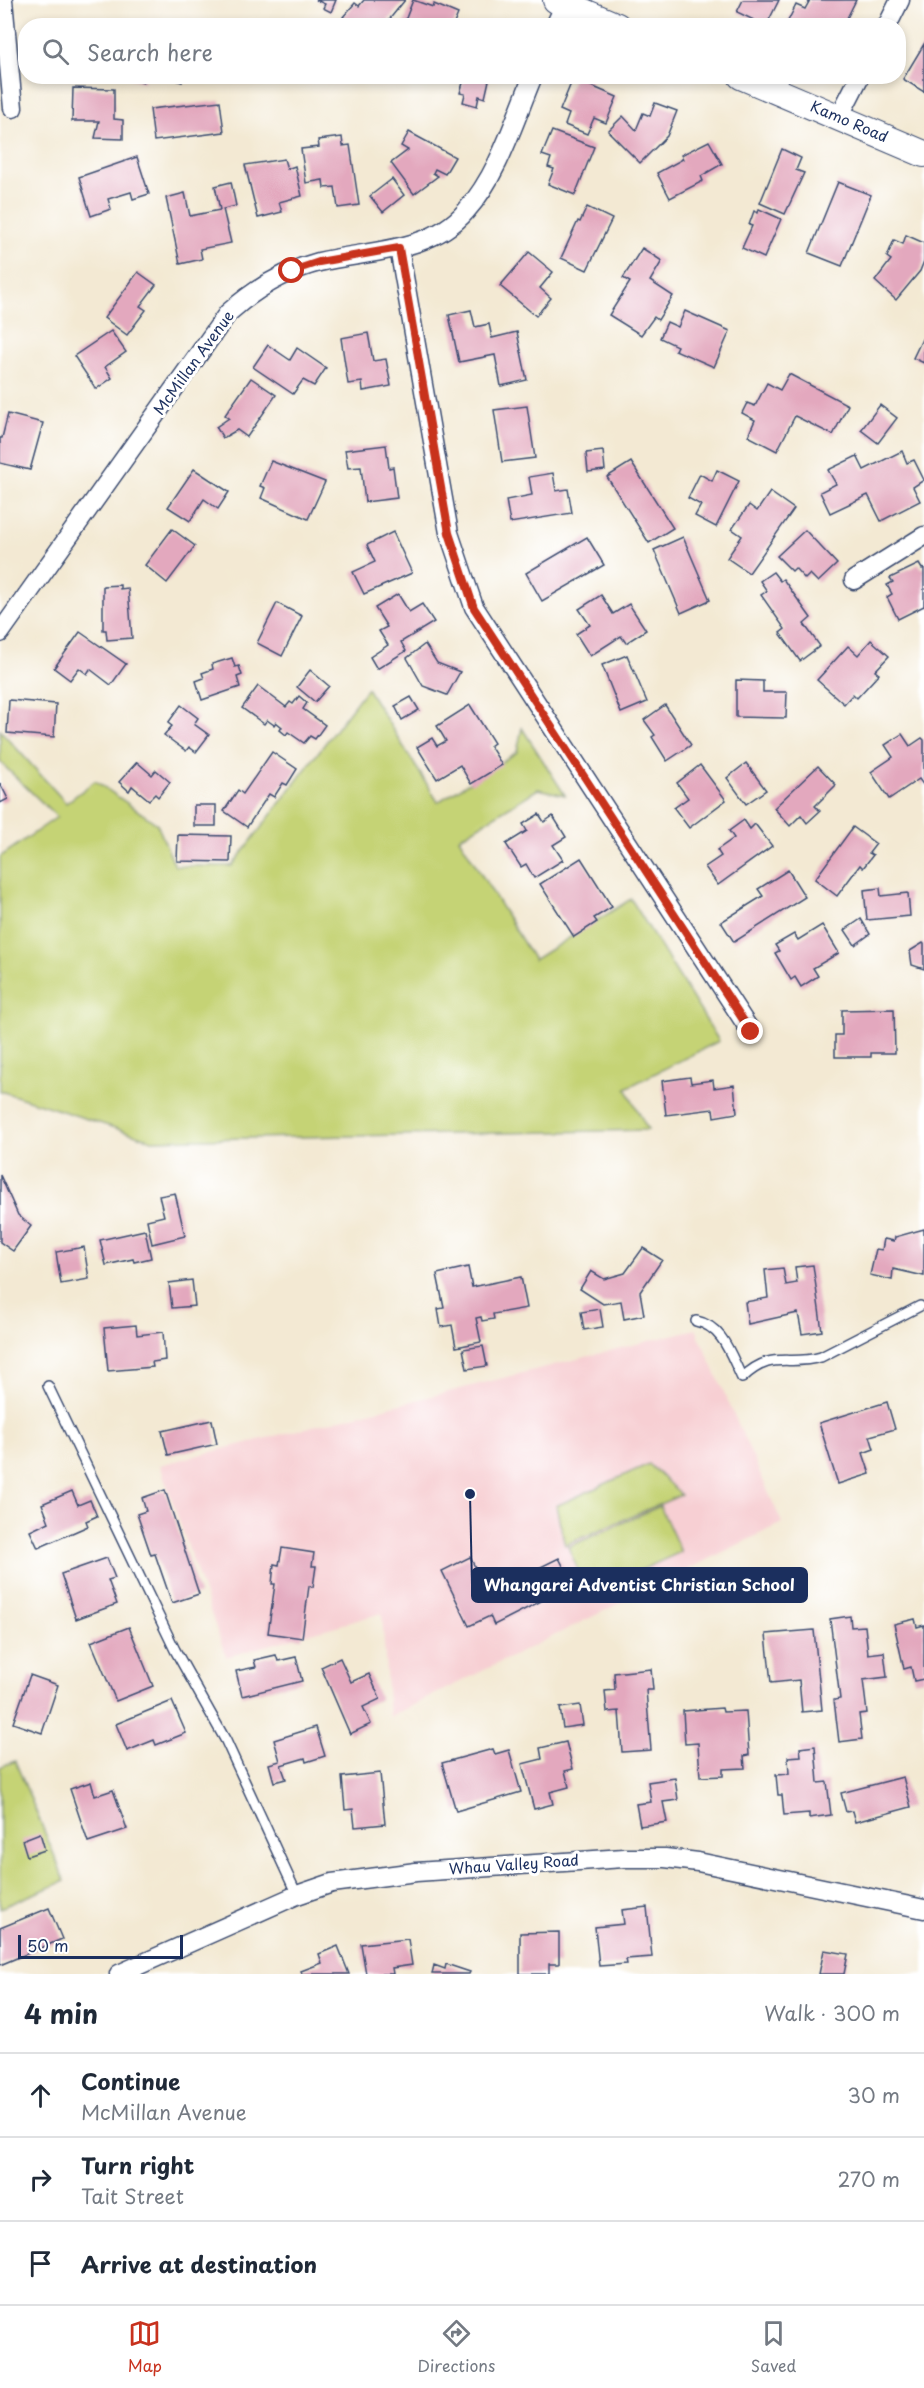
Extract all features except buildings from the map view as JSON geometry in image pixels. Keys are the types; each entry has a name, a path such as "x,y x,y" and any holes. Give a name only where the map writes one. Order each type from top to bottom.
{"main road":[{"path":"558,10 588,18"},
{"name":"Kamo Road","path":"760,84 924,154"}],"street":[{"path":"3,0 13,108"},
{"path":"891,18 900,0"},
{"name":"McMillan Avenue","path":"0,633 228,313 247,296 292,271 319,262 399,248 425,240 448,227 465,213 478,196 497,161 530,84"},
{"path":"839,117 856,84"},
{"path":"399,248 449,533 474,608 751,1032"},
{"path":"854,580 924,536"},
{"name":"Whau Valley Road","path":"119,1974 297,1895 332,1882 416,1872 624,1858 665,1858 699,1862 924,1909"}],"lane":[{"path":"696,1321 706,1323 717,1330 742,1378 754,1368 777,1359 807,1361 821,1357 920,1306"},
{"path":"48,1386 175,1650 226,1742 297,1895"}],"shaded area":[{"path":"696,1329 782,1523 389,1717 382,1613 226,1657 160,1465"}],"green space":[{"path":"367,688 438,802 517,752 522,728 565,795 538,789 459,838 534,960 631,899 719,1041 626,1088 648,1130 152,1140 0,1091 0,857 57,817 0,762 0,730 66,803 95,781 157,824 175,866 232,866"},
{"path":"649,1464 681,1495 565,1545 556,1506"},
{"path":"660,1506 681,1552 588,1594 568,1547"},
{"path":"15,1761 65,1881 0,1908 0,1767"}],"place":[{"name":"Whangarei Adventist Christian School","path":"470,1494"}],"route":[{"path":"292,271 319,262 399,248 449,533 474,608 751,1032"}]}
